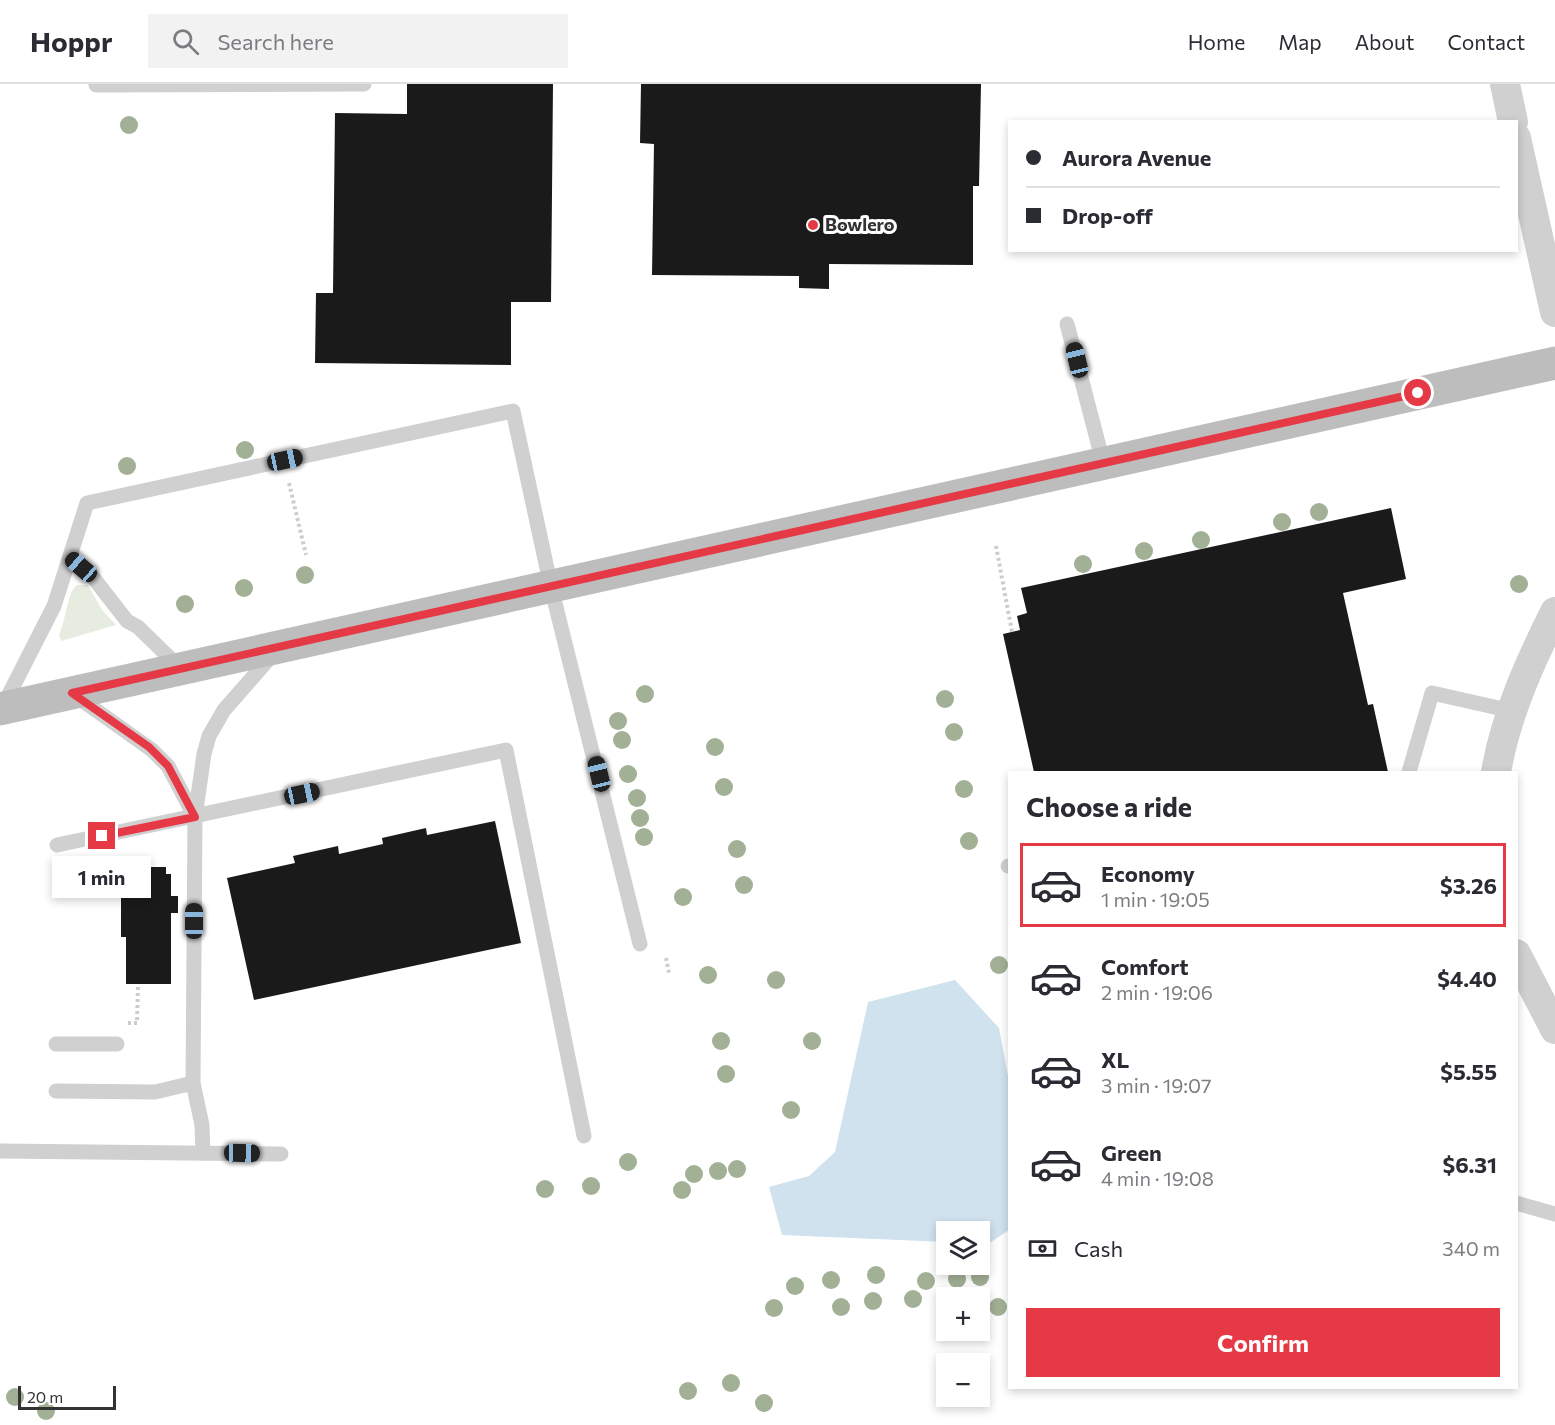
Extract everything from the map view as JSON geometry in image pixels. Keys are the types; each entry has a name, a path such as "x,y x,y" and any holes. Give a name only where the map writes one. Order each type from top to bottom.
{"main road":[{"path":"1,709 1555,363"}],"street":[{"path":"1506,84 1513,120"},
{"path":"1518,147 1555,312"},
{"path":"1496,771 1501,743 1529,664 1555,612"},
{"path":"1518,962 1555,1029"}],"lane":[{"path":"96,85 364,84"},
{"path":"1067,324 1103,462"},
{"path":"1,709 54,606 87,502 513,411 551,587 640,944"},
{"path":"71,558 92,576 127,621 138,627 182,669"},
{"path":"203,1153 202,1125 193,1083 195,817 209,736 224,710 278,648"},
{"path":"72,693 149,747 168,766 195,817"},
{"path":"1409,771 1432,693 1512,711"},
{"path":"57,845 506,750 584,1136"},
{"path":"56,1044 117,1044"},
{"path":"56,1091 155,1092 193,1083"},
{"path":"0,1151 281,1154"},
{"path":"1518,1204 1555,1214"}],"path":[{"path":"285,460 306,555"},
{"path":"996,546 1012,632"},
{"path":"666,958 669,973"},
{"path":"137,1023 138,984"}],"shaded area":[{"path":"77,585 88,585 102,610 116,625 61,641 59,635 69,600"}],"water":[{"path":"955,980 999,1028 1008,1076 1008,1231 990,1243 990,1221 936,1221 936,1242 782,1235 769,1187 809,1176 835,1152 868,1002"}],"building":[{"path":"407,84 553,84 551,302 511,302 511,365 315,363 316,293 333,293 335,113 407,114"},
{"name":"Bowlero","path":"641,84 981,84 979,186 973,186 973,265 829,264 829,289 799,288 799,276 652,275 654,144 640,143"},
{"path":"1391,508 1406,579 1343,593 1368,705 1373,704 1388,771 1034,771 1003,634 1020,630 1017,616 1027,613 1021,588"},
{"path":"495,821 521,943 254,1000 227,878 295,863 293,856 338,846 339,854 383,844 382,838 426,828 427,835"},
{"path":"121,867 166,867 166,874 171,874 171,896 178,896 178,913 171,913 171,984 126,984 126,937 121,937"}],"place":[{"name":"Bowlero","path":"813,225"}],"route":[{"path":"102,836 195,817 168,766 140,739 72,693 1418,393"}]}
